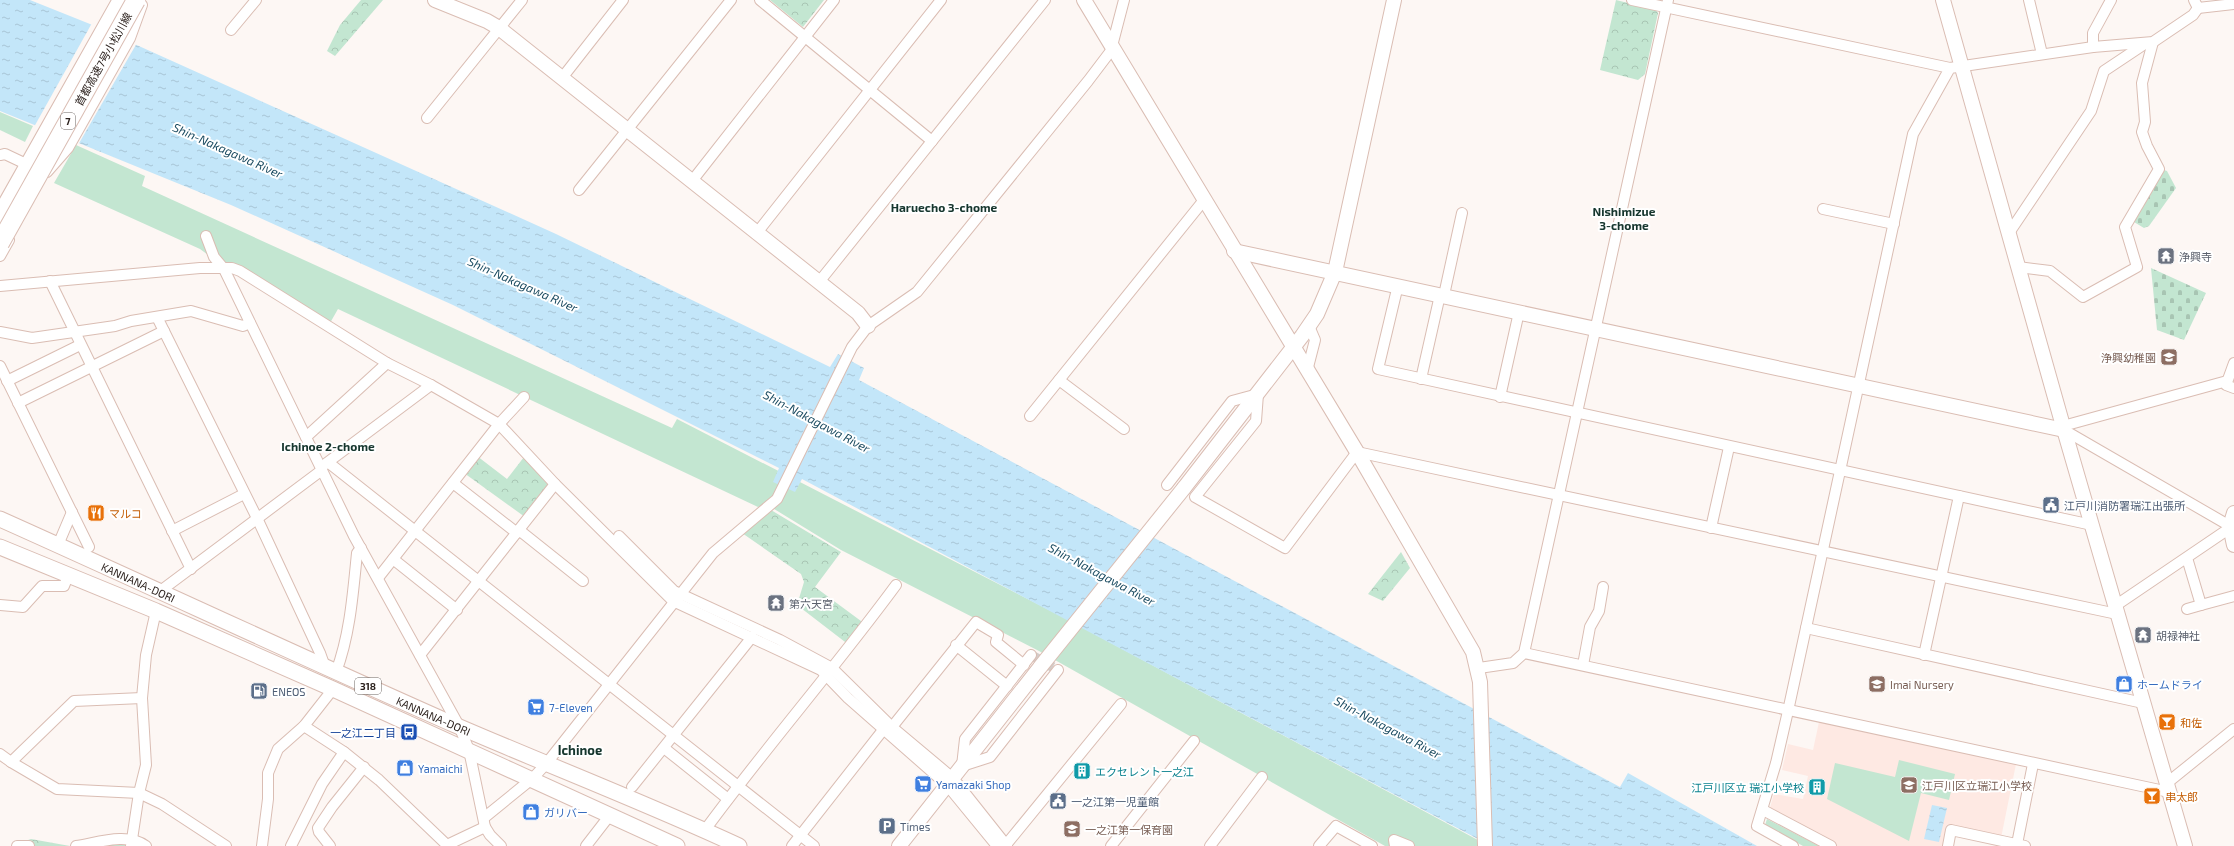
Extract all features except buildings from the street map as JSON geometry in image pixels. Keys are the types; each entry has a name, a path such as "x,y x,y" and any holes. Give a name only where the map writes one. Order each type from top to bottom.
{"highway":[{"name":"首都高速7号小松川線","path":"0,217 122,0"},
{"name":"首都高速7号小松川線","path":"0,243 140,3"}],"main road":[{"name":"KANNANA-DORI","path":"0,519 330,670 546,764 705,830 739,846"},
{"name":"KANNANA-DORI","path":"0,547 156,611 333,689 533,778 677,846"}],"street":[{"path":"0,205 114,0"},
{"path":"0,256 48,171 68,148 130,38 140,3 122,0"},
{"path":"231,30 256,0"},
{"path":"435,0 487,21 499,28 692,181 756,234 858,313 868,326"},
{"path":"427,118 522,0"},
{"path":"562,78 623,0"},
{"path":"579,190 731,0"},
{"path":"760,0 932,140"},
{"path":"692,181 834,0"},
{"path":"756,234 941,0"},
{"path":"819,282 1045,0"},
{"path":"1084,0 1234,251 1357,452 1467,640 1480,675 1485,846"},
{"path":"304,726 364,767 446,846 485,822 546,764 713,553 777,499 852,347 868,326 917,292 1088,81 1112,47 1124,0"},
{"path":"899,846 1258,394 1317,314 1335,272 1394,0"},
{"path":"1632,0 1667,4 1956,67 2093,47 2149,43"},
{"path":"1943,0 1956,67 2009,233 2063,428 2185,846"},
{"path":"2028,0 2042,54"},
{"path":"2093,47 2093,33 2111,0"},
{"path":"1480,675 1513,663 1524,653 1667,4"},
{"path":"2009,233 2091,111 2104,71 2193,15 2196,4 2234,4"},
{"path":"2018,267 2050,271 2083,297 2137,267 2125,227 2159,169 2147,146 2142,132 2145,122 2142,83 2149,43"},
{"path":"1793,846 1757,826 1763,810 1788,711 1913,134 1956,67"},
{"path":"0,155 5,154 24,163"},
{"path":"1030,416 1204,200"},
{"path":"1823,209 1894,224"},
{"path":"1421,379 1462,213"},
{"path":"206,236 214,257 224,269 306,437 324,467 361,548 458,726 469,750 485,822 501,846"},
{"path":"1234,251 2063,428 2232,522"},
{"path":"0,286 200,268 232,268 240,271 387,363 431,385 499,424 555,484 677,597 752,637 829,671"},
{"path":"50,281 191,570"},
{"path":"1398,285 1378,369 1576,414 2092,525"},
{"path":"0,332 32,338 115,326 131,321 191,311 243,326 250,323"},
{"path":"1500,397 1519,312"},
{"path":"157,317 257,518 320,653 330,670 340,661 353,598 357,553 361,548"},
{"path":"1307,371 1315,340 1309,326"},
{"path":"18,403 164,331"},
{"path":"7,381 80,345"},
{"path":"306,437 387,363"},
{"path":"2063,428 2230,384 2234,363"},
{"path":"0,366 89,547"},
{"path":"1059,380 1124,429"},
{"path":"159,592 191,570 431,385"},
{"path":"1167,485 1232,401 1258,394"},
{"path":"1258,394 1256,421 1195,497 1285,548 1357,452"},
{"path":"378,578 499,424 524,397"},
{"path":"1711,528 1729,446"},
{"path":"1357,452 1942,577 2116,610 2188,558 2232,522"},
{"path":"324,467 415,531 814,846"},
{"path":"453,483 583,581"},
{"path":"420,655 555,484"},
{"path":"172,531 244,494"},
{"path":"1924,655 1959,496"},
{"path":"58,545 72,512"},
{"path":"2232,522 2234,545"},
{"path":"619,536 674,591 677,597 780,640 829,671 848,698 951,781 1004,846 1121,704"},
{"path":"2188,558 2201,606"},
{"path":"393,559 456,610"},
{"path":"0,605 23,607 42,586 64,586 68,576"},
{"path":"705,830 738,786 860,634 896,585"},
{"path":"1583,665 1590,627 1598,611 1603,587"},
{"path":"2187,609 2234,596"},
{"path":"130,841 146,765 142,698 146,656 156,611"},
{"path":"792,846 976,622 998,635 996,642 1024,665"},
{"path":"1806,628 2143,703"},
{"path":"632,787 752,637"},
{"path":"956,645 1007,686"},
{"path":"1524,653 2033,764 2168,788"},
{"path":"962,766 964,739 1031,655"},
{"path":"962,766 990,757 1058,670"},
{"path":"262,846 268,800 268,773 278,749 304,726 333,689"},
{"path":"10,762 74,701 142,698"},
{"path":"2168,788 2234,729"},
{"path":"1111,846 1194,741"},
{"path":"664,748 728,799"},
{"path":"291,846 322,784 344,752"},
{"path":"0,754 10,762 57,788 139,793 162,804 226,846"},
{"path":"1948,846 1951,830 2021,845 2033,764"},
{"path":"330,846 319,832 318,828 332,807 364,767"},
{"path":"1210,846 1262,777"},
{"path":"1763,810 1831,846"},
{"path":"586,846 610,815"},
{"path":"1320,846 1336,826 1372,846"},
{"path":"1395,846 1393,843 1394,840 1409,846"},
{"path":"76,846 130,841 140,842 146,846"},
{"path":"17,846 29,846"}],"shaded area":[{"name":"江戸川区立瑞江小学校","path":"1819,722 2016,764 2001,838 1950,826 1946,846 1835,846 1769,811 1774,794 1803,799 1808,776 1782,770 1788,744 1813,750"}],"green space":[{"path":"361,0 383,0 335,56 327,51 340,25"},
{"path":"770,0 824,0 803,27"},
{"path":"1616,0 1656,10 1658,13 1645,74 1638,80 1600,70"},
{"path":"0,112 33,126 25,142 0,130"},
{"path":"76,145 145,176 142,186 672,428 677,419 1059,615 1489,846 1385,846 1039,651 841,550 766,504 758,507 338,309 330,323 237,264 219,263 200,249 54,183"},
{"path":"2164,170 2167,171 2176,188 2149,226 2144,228 2134,222"},
{"path":"2151,268 2206,293 2184,340 2157,330"},
{"path":"477,456 507,479 524,457 551,485 525,517 464,473"},
{"path":"771,510 841,552 815,587 865,624 849,645 797,605 804,582 801,574 742,533"},
{"path":"1401,552 1410,568 1383,601 1368,594"},
{"path":"1899,760 1955,774 1949,800 1921,793 1909,841 1827,799 1835,763 1895,777"},
{"path":"1767,819 1819,846 1803,846 1765,825"},
{"path":"129,834 127,846 70,846"},
{"path":"31,839 70,846 11,846"}],"water":[{"name":"Shin-Nakagawa River","path":"0,0 30,0 90,24 556,234 830,367 838,354 864,368 859,380 1620,787 1628,773 1757,846 1491,846 802,479 795,492 773,482 779,468 453,305 231,205 0,111"},
{"path":"1932,805 1947,808 1939,842 1924,839"}],"pier":[{"path":"92,23 137,43 78,145 34,127"}],"tunnel":[{"path":"1031,655 1058,670"}],"place":[{"name":"浄興寺","path":"2166,256"},
{"name":"浄興幼稚園","path":"2169,357"},
{"name":"江戸川消防署瑞江出張所","path":"2051,505"},
{"name":"マルコ","path":"96,513"},
{"name":"第六天宮","path":"776,603"},
{"name":"胡禄神社","path":"2143,635"},
{"name":"Imai Nursery","path":"1877,684"},
{"name":"ホームドライ","path":"2124,684"},
{"name":"ENEOS","path":"259,691"},
{"name":"7-Eleven","path":"536,707"},
{"name":"和佐","path":"2167,722"},
{"name":"一之江二丁目","path":"409,732"},
{"name":"Yamaichi","path":"405,768"},
{"name":"エクセレント一之江","path":"1082,771"},
{"name":"Yamazaki Shop","path":"923,784"},
{"name":"江戸川区立瑞江小学校","path":"1909,785"},
{"name":"江戸川区立 瑞江小学校","path":"1817,787"},
{"name":"串太郎","path":"2152,796"},
{"name":"一之江第一児童館","path":"1058,801"},
{"name":"ガリバー","path":"531,812"},
{"name":"Times","path":"887,826"},
{"name":"一之江第一保育園","path":"1072,829"}],"district":[{"name":"Haruecho 3-chome","path":"944,207"},
{"name":"Nishimizue 3-chome","path":"1624,218"},
{"name":"Ichinoe 2-chome","path":"328,446"},
{"name":"Ichinoe","path":"580,750"}]}
